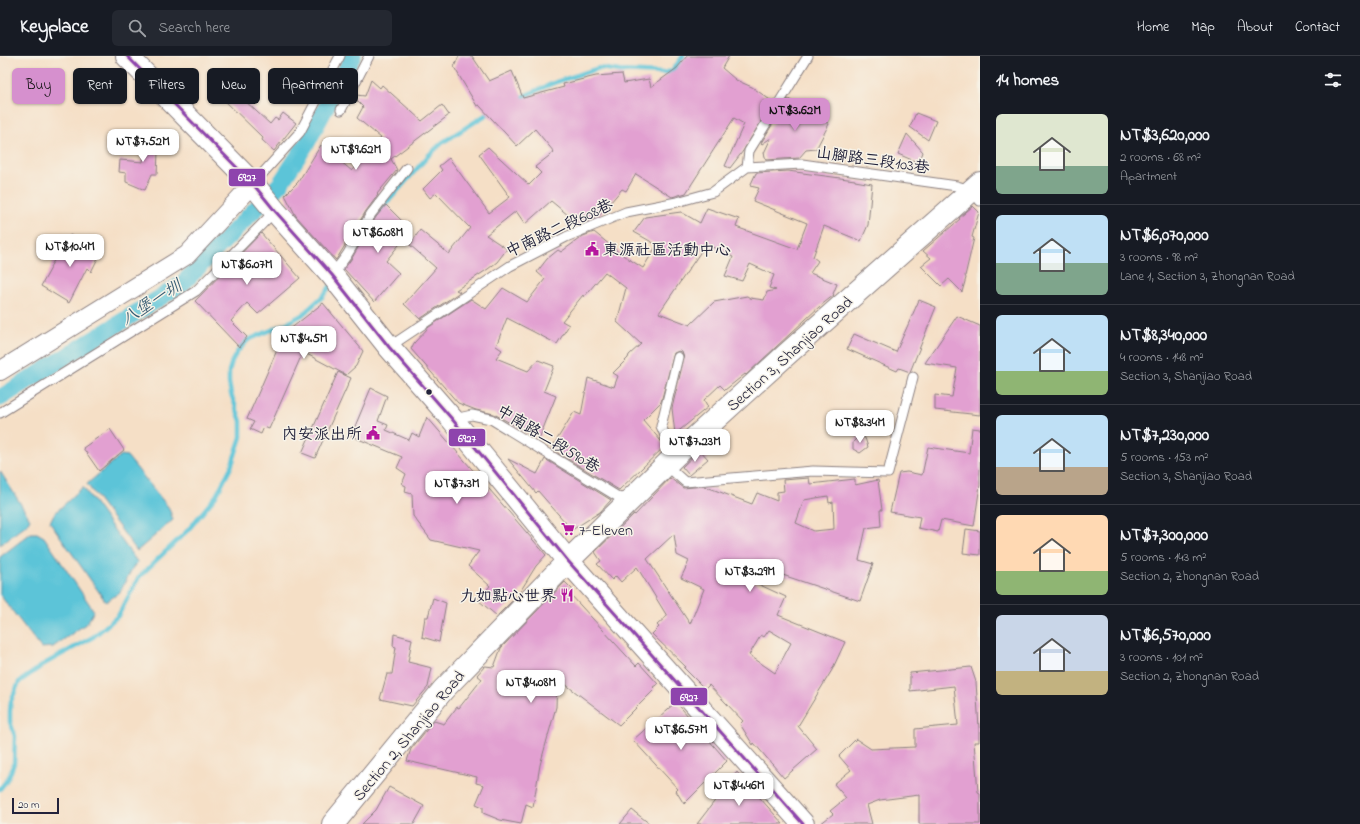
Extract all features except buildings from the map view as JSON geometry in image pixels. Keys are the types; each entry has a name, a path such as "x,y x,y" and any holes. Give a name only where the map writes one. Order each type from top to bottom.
{"main road":[{"path":"127,56 253,184 332,275 389,347 452,419 568,561 803,824"},
{"name":"Section 3, Shanjiao Road","path":"568,561 672,460 787,354 977,191"},
{"name":"Section 2, Shanjiao Road","path":"333,824 443,690 568,561"}],"street":[{"path":"0,371 187,255 253,184"}],"lane":[{"path":"253,184 300,132 340,56"},
{"path":"341,110 369,56"},
{"path":"747,167 749,151 808,56"},
{"name":"山腳路三段103巷","path":"747,167 802,164 957,186 977,191"},
{"name":"中南路二段608巷","path":"389,347 510,266 566,237 626,212 677,202 713,192 747,167"},
{"path":"332,275 371,214 407,168"},
{"path":"0,413 196,291 275,211"},
{"path":"678,357 661,426 668,442 672,460 685,482 813,471 888,473 913,377"},
{"name":"中南路二段590巷","path":"452,419 472,415 491,419 628,503"}],"water":[{"path":"121,455 127,456 169,508 173,520 137,551 87,484"},
{"path":"0,471 30,519 27,524 0,545"},
{"path":"83,487 138,563 133,567 120,592 106,602 50,522 54,514"},
{"path":"31,533 37,533 44,537 94,611 87,623 53,647 41,648 0,595 0,557"}],"waterway":[{"name":"八堡一圳","path":"0,398 182,284 280,184 308,141 353,56"},
{"path":"517,99 556,82 599,68 620,71 663,73 672,71 683,56"},
{"path":"377,217 385,205 429,155 443,142 492,111"},
{"path":"339,275 349,263 361,244"},
{"path":"0,789 9,777 14,763 15,736 10,722 10,711 11,701 19,682 46,663 93,637 118,616 139,577 188,530 216,496 231,467 241,437 241,421 231,394 229,383 229,371 232,361 237,352 248,340 302,315 323,296 332,284"}],"transit line":[{"name":"6927","path":"127,56 253,184 332,275 389,347 452,419 568,561 803,824"}],"place":[{"name":"東源社區活動中心","path":"592,249"},
{"name":"內安派出所","path":"373,433"},
{"name":"7-Eleven","path":"568,529"},
{"name":"九如點心世界","path":"567,595"}]}
